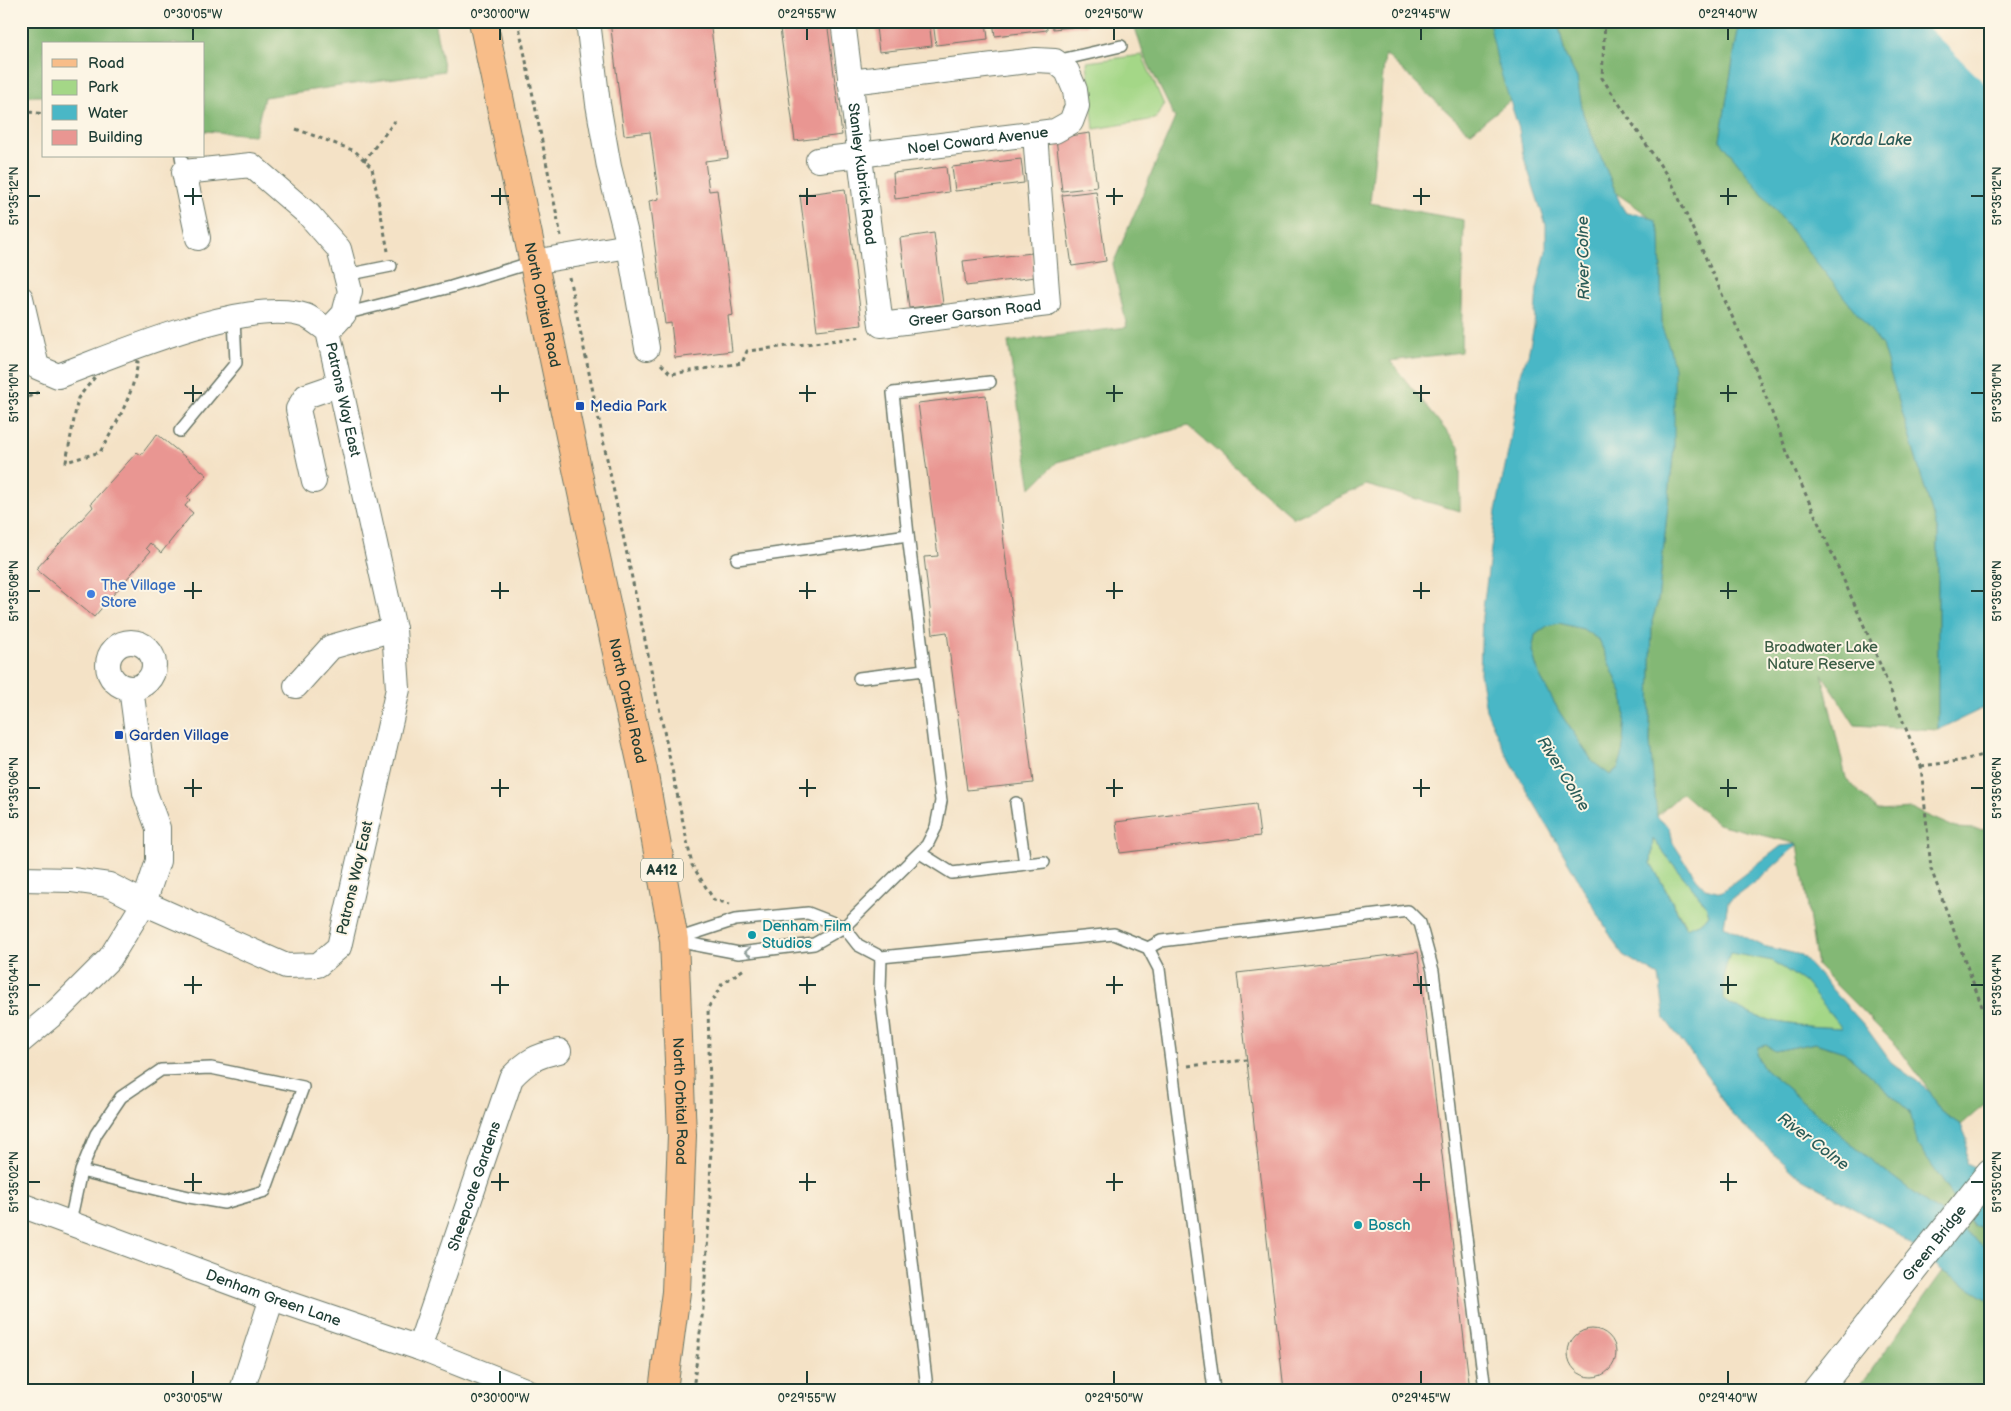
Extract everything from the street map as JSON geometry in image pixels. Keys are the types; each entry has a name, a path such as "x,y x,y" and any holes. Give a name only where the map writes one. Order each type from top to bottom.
{"main road":[{"name":"North Orbital Road","path":"483,21 643,770 674,940 682,1135 676,1292 664,1390"}],"street":[{"path":"588,21 609,167 629,246 647,348"},
{"name":"Stanley Kubrick Road","path":"843,21 881,325"},
{"path":"850,82 1036,60 1055,61"},
{"name":"Noel Coward Avenue","path":"818,160 1055,131 1071,122 1077,106 1076,90 1067,71 1055,61"},
{"name":"Greer Garson Road","path":"881,325 1048,304 1035,134"},
{"path":"198,238 182,164 251,165 309,215 339,249 350,290 344,314 328,331"},
{"path":"533,262 629,246"},
{"name":"Patrons Way East","path":"21,298 36,367 58,376 190,327 272,311 306,316 328,331 338,385 394,629 398,689 339,947 318,965 286,966 144,904 109,885 72,880 21,879"},
{"path":"314,481 298,409 306,396 338,385"},
{"path":"296,686 331,646 394,629"},
{"path":"21,1041 58,1010 110,958 144,904 158,860 158,828 145,794 131,688"},
{"name":"Sheepcote Gardens","path":"419,1348 511,1078 523,1065 539,1055 559,1052"},
{"name":"Green Bridge","path":"1817,1390 1879,1315 1990,1173"},
{"name":"Denham Green Lane","path":"21,1206 70,1222 272,1298 419,1348 525,1390"},
{"path":"242,1390 272,1298"}],"lane":[{"path":"1055,61 1121,46"},
{"path":"344,314 451,287 533,262"},
{"path":"346,275 390,266"},
{"path":"180,432 236,363 234,318"},
{"path":"674,940 739,953 814,944 844,926 927,845 936,827 941,801 908,535 893,394 990,382"},
{"path":"737,559 908,535"},
{"path":"859,678 924,670"},
{"path":"1016,803 1025,864"},
{"path":"920,853 952,873 1044,862"},
{"path":"1148,948 1161,941 1408,911 1420,923 1433,970 1485,1390"},
{"path":"674,940 735,920 808,913 844,926 858,945 881,957 1114,934 1148,948 1159,970 1214,1390"},
{"path":"881,957 880,990 927,1388"},
{"path":"70,1222 82,1171 96,1134 121,1097 161,1070 211,1068 303,1087 265,1191 224,1203 189,1197 82,1171"}],"path":[{"path":"518,21 692,865 714,900 737,905"},
{"path":"1605,21 1602,78 1672,183 1753,363 1787,452 1869,637 1921,766 1931,869 1990,1028"},
{"path":"21,111 42,114"},
{"path":"364,161 395,120"},
{"path":"296,129 355,151 372,168 390,266"},
{"path":"647,348 671,374 742,363 747,350 870,337 881,325"},
{"path":"112,356 138,362 136,378 120,418 100,452 66,462 78,398 112,356"},
{"path":"1921,766 1959,762 1990,753"},
{"path":"693,1390 703,1310 710,1204 711,1129 708,1008 722,984 747,968"},
{"path":"1171,1060 1188,1066 1247,1060"}],"green space":[{"path":"21,21 434,21 444,71 264,97 255,135 205,131 205,42 42,42 42,96 28,96 21,100"},
{"path":"1133,21 1489,21 1511,100 1470,133 1385,54 1370,203 1464,220 1461,352 1390,361 1460,448 1460,511 1366,485 1294,518 1188,426 1057,462 1031,488 1008,342 1127,327 1113,264 1175,118 1143,53"},
{"name":"Broadwater Lake Nature Reserve","path":"1558,21 1729,21 1738,30 1720,140 1882,344 1938,532 1938,730 1855,725 1822,674 1846,778 1877,811 1912,809 1956,828 1990,830 1990,1100 1961,1125 1941,1112 1930,1091 1897,1046 1817,966 1798,844 1718,824 1682,793 1656,817 1650,743 1652,621 1658,601 1674,447 1670,349 1662,329 1660,234 1655,220 1616,193 1583,114 1577,78 1565,55"},
{"path":"1142,55 1164,105 1155,119 1094,129 1087,62"},
{"path":"1559,623 1583,629 1599,640 1623,695 1625,714 1622,757 1618,768 1609,775 1593,762 1560,713 1539,675 1532,651 1535,635 1547,626"},
{"path":"1653,839 1706,905 1709,915 1699,923 1687,928 1651,863"},
{"path":"1729,952 1773,961 1804,982 1843,1028 1781,1023 1752,1015 1724,1000 1724,973"},
{"path":"1815,1043 1844,1052 1910,1112 1919,1146 1973,1226 1990,1231 1990,1251 1863,1154 1762,1066 1757,1054 1758,1047 1766,1045 1775,1051"},
{"path":"1943,1271 1990,1300 1990,1390 1857,1390"}],"water":[{"name":"River Colne","path":"1489,21 1558,21 1565,55 1577,78 1583,114 1621,205 1626,213 1645,215 1655,220 1660,234 1662,328 1670,349 1674,368 1674,447 1658,601 1652,621 1650,743 1657,817 1670,828 1673,843 1696,878 1705,888 1721,892 1781,846 1798,844 1764,875 1728,902 1724,926 1763,946 1801,955 1865,1026 1891,1062 1930,1091 1941,1112 1961,1125 1967,1139 1966,1163 1990,1175 1990,1231 1974,1226 1918,1146 1910,1112 1844,1052 1815,1043 1775,1051 1766,1045 1758,1047 1757,1054 1762,1066 1863,1154 1990,1251 1990,1300 1943,1271 1888,1227 1798,1176 1731,1114 1702,1068 1665,1019 1659,976 1623,955 1613,940 1506,754 1486,710 1480,673 1482,616 1496,511 1510,442 1521,370 1528,355 1534,326 1537,289 1546,251 1546,225 1523,155 1519,129 1498,64","holes":["1559,623 1583,629 1599,640 1623,695 1625,714 1622,757 1618,768 1610,775 1593,762 1560,713 1539,675 1532,651 1535,635 1547,626","1653,839 1706,905 1709,915 1699,923 1686,928 1651,863","1730,953 1773,961 1804,982 1842,1028 1781,1023 1752,1015 1724,1000 1724,973"]},
{"name":"Korda Lake","path":"1729,21 1990,21 1990,705 1938,730 1938,532 1882,345 1720,140 1738,31"}],"pier":[{"path":"1922,21 1979,21 1990,32 1990,89"}],"building":[{"path":"610,21 710,21 728,158 705,161 709,191 717,190 733,315 728,316 732,351 675,358 671,323 665,324 649,201 659,199 650,132 624,135"},
{"path":"779,21 827,21 842,135 795,141"},
{"path":"929,21 932,46 879,52 876,27"},
{"path":"933,21 986,21 988,39 936,45"},
{"path":"993,21 1046,21 1047,30 995,36"},
{"path":"1052,21 1087,21 1088,25 1053,29"},
{"path":"1090,133 1097,187 1062,191 1056,138"},
{"path":"1021,159 1024,183 955,191 952,167"},
{"path":"946,167 949,192 895,199 893,173"},
{"path":"845,189 862,325 817,330 800,195"},
{"path":"1096,191 1106,261 1072,266 1062,195"},
{"path":"934,233 943,304 909,308 900,238"},
{"path":"1032,253 1035,277 966,286 963,261"},
{"path":"986,395 1033,783 967,790 947,632 933,634 924,557 938,556 918,403"},
{"path":"157,434 207,475 187,497 190,500 185,506 193,513 161,553 150,543 146,548 150,552 94,617 36,569 93,507 91,503 137,452 141,455"},
{"path":"1256,804 1260,836 1120,853 1116,822"},
{"name":"Bosch","path":"1418,952 1470,1390 1284,1390 1237,973"},
{"path":"1592,1329 1601,1331 1609,1336 1614,1344 1616,1353 1614,1362 1609,1370 1601,1375 1592,1377 1583,1375 1575,1370 1570,1362 1568,1353 1570,1344 1575,1336 1583,1331"}],"place":[{"name":"Media Park","path":"580,406"},
{"name":"The Village Store","path":"91,594"},
{"name":"Garden Village","path":"119,735"},
{"name":"Denham Film Studios","path":"752,935"},
{"name":"Bosch","path":"1358,1225"}]}
